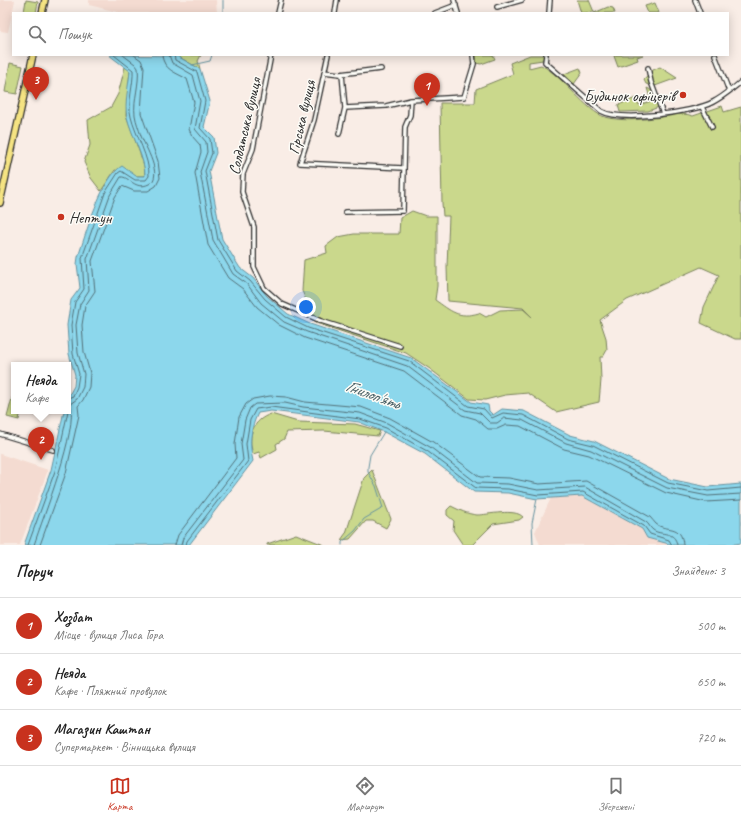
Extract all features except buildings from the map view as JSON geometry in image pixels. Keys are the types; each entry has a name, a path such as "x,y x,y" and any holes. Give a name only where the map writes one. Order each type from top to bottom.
{"main road":[{"path":"42,12 45,0"},
{"path":"0,203 3,177 33,56"}],"street":[{"path":"278,12 280,0"},
{"path":"335,12 337,0"},
{"path":"454,0 458,12"},
{"path":"497,7 522,0"},
{"path":"549,12 550,0"},
{"path":"695,0 700,12"},
{"path":"438,12 456,5"},
{"name":"Солдатська вулиця","path":"271,56 253,149 243,174 242,192 254,227 254,267 264,288 282,304 321,321 400,346"},
{"name":"Гірська вулиця","path":"328,56 314,120 300,163 403,168"},
{"path":"345,108 386,106 411,100 464,97 474,64 473,56"},
{"path":"546,56 545,62 607,115 663,114 702,107 714,102 741,82"},
{"path":"715,56 729,91"},
{"path":"648,68 651,82 663,114"},
{"name":"Гірська вулиця","path":"324,72 342,74 380,69"},
{"name":"Гірська вулиця","path":"339,134 345,108 342,74"},
{"path":"345,212 403,211 405,127 410,115 411,100"},
{"path":"702,107 712,127"},
{"path":"0,434 53,450"}],"shaded area":[{"path":"0,0 15,0 8,32 0,31"},
{"path":"89,0 216,0 217,12 118,12 89,5"},
{"path":"0,454 48,470 20,545 0,545"},
{"path":"582,496 642,529 647,538 676,545 540,545 535,532 551,498"}],"green space":[{"path":"26,0 38,2 36,12 24,12"},
{"path":"577,0 589,0 594,12 581,12"},
{"path":"655,3 659,12 648,12 645,6"},
{"path":"608,7 613,8 615,12 596,12"},
{"path":"177,56 200,56 198,61 200,69"},
{"path":"476,56 494,56 495,59 481,64 476,63"},
{"path":"528,56 544,56 543,60 529,62 529,68 541,65 549,70 590,108 605,117 630,120 678,114 693,116 722,106 724,112 741,107 741,339 735,339 701,323 704,307 719,275 701,267 627,300 600,320 606,338 607,350 603,357 600,357 601,380 599,402 556,412 528,393 505,395 485,400 469,399 430,369 406,353 316,323 302,291 304,260 327,253 326,246 338,237 354,234 399,234 400,218 412,211 426,216 437,216 437,286 435,300 450,311 460,314 472,315 479,313 486,317 500,310 523,309 532,317 523,308 448,301 447,267 449,216 443,216 440,103 475,103 476,89 513,74 510,63"},
{"path":"614,56 640,56 637,57 638,60 618,67"},
{"path":"10,63 23,66 17,94 5,92"},
{"path":"125,67 130,70 126,115 144,165 145,176 136,176 115,170 101,191 91,178 84,162 90,145 88,120 111,107 118,94"},
{"path":"660,67 677,78 655,86 646,84 644,80 653,70"},
{"path":"580,68 582,73 574,84 564,74"},
{"path":"647,88 654,93 659,107 648,111 620,112 618,105 636,98 639,105 651,101"},
{"path":"11,402 11,414 20,414 19,420 7,417"},
{"path":"271,414 298,422 355,424 380,431 378,436 324,431 287,432 284,439 276,444 277,449 261,458 259,452 253,454 251,447 251,435 256,424"},
{"path":"372,470 391,519 386,528 373,521 366,521 350,539 341,540 346,533 364,478"},
{"path":"451,506 463,512 477,515 508,512 519,514 523,517 519,520 493,524 472,545 463,545 453,530 454,521 447,515 447,510"},
{"path":"296,534 324,545 267,545 267,544"}],"water":[{"name":"Гнилоп'ять","path":"110,56 177,56 200,69 210,101 204,127 214,137 216,153 209,171 222,239 240,268 253,278 267,296 288,314 310,324 411,358 471,402 488,405 489,411 493,415 502,409 524,411 570,435 594,441 669,479 708,487 741,484 741,543 729,545 673,545 647,538 642,529 582,496 537,499 508,493 474,492 425,454 384,432 359,422 271,411 258,413 255,419 251,437 253,461 189,545 24,545 51,470 63,414 71,414 71,392 74,386 75,375 69,354 67,325 71,300 80,288 77,264 78,257 95,207 107,182 114,172 122,166 136,176 145,176 141,155 126,112 130,71"}],"waterway":[{"path":"223,0 223,12"},
{"path":"192,65 210,61 212,56"},
{"path":"342,545 342,542 355,531 364,519 383,508 376,486 368,472 368,467 370,455 384,432"},
{"path":"533,545 532,523 537,499"}],"place":[{"name":"Будинок офіцерів","path":"683,95"},
{"name":"Магазин Каштан","path":"36,100"},
{"name":"Хозбат","path":"427,106"},
{"name":"Нептун","path":"61,217"},
{"name":"Неяда","path":"41,460"}]}
